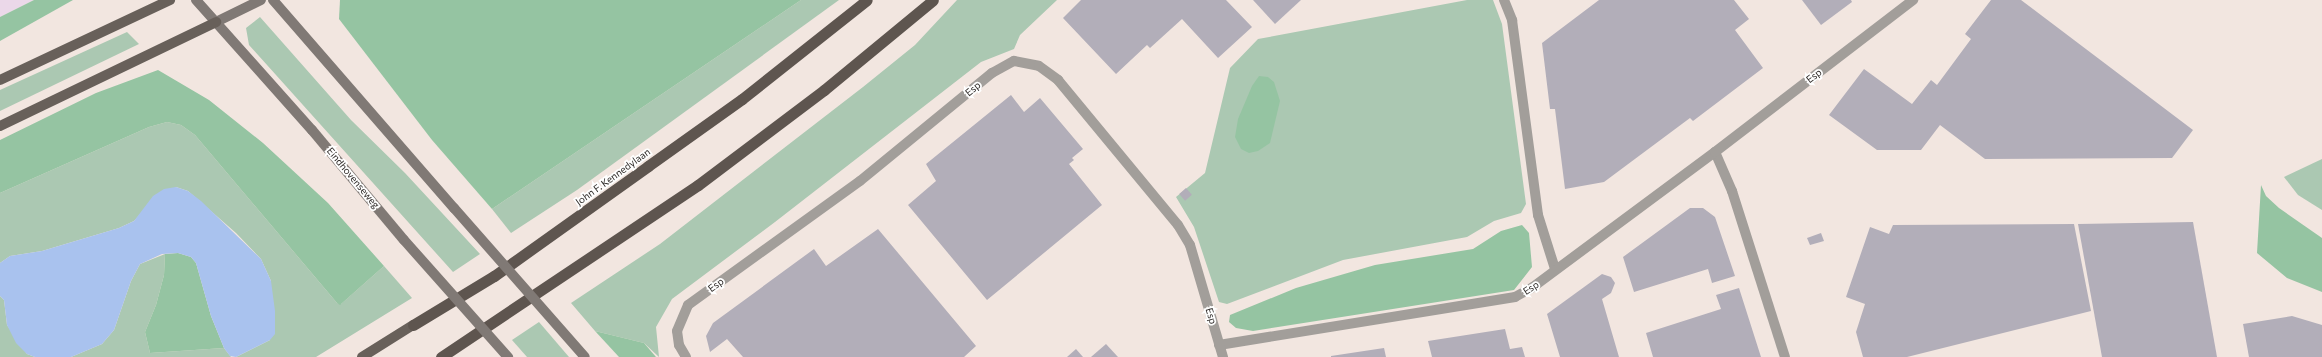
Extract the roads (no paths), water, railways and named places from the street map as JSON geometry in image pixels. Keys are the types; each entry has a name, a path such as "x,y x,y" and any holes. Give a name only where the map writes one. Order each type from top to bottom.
{"highway":[{"name":"John F. Kennedylaan","path":"413,325 494,276 642,171 742,99 867,0"},
{"path":"441,357 698,185 824,90 933,0"}],"main road":[{"path":"0,80 170,0"},
{"name":"Eindhovenseweg","path":"196,0 312,130 404,240 508,357"},
{"path":"0,126 261,0"},
{"path":"273,0 585,357"},
{"name":"John F. Kennedylaan","path":"362,357 413,325"}],"street":[{"path":"1504,0 1512,20 1538,215 1555,270"},
{"name":"Esp","path":"1219,345 1498,301 1515,297 1534,287 1715,152 1913,0"},
{"name":"Esp","path":"686,357 679,345 677,331 688,305 856,183 992,73 1014,61 1039,66 1058,80 1178,225 1190,245 1223,357"},
{"path":"1715,152 1732,191 1785,357"}],"water":[{"path":"176,187 188,191 201,201 261,259 271,281 275,311 275,334 270,340 236,357 230,356 224,348 211,316 196,263 191,257 178,253 162,254 140,264 131,281 114,330 102,344 71,357 35,357 27,354 16,343 7,325 4,300 0,296 0,263 10,256 42,251 119,228 134,221 153,196 164,189"}]}
